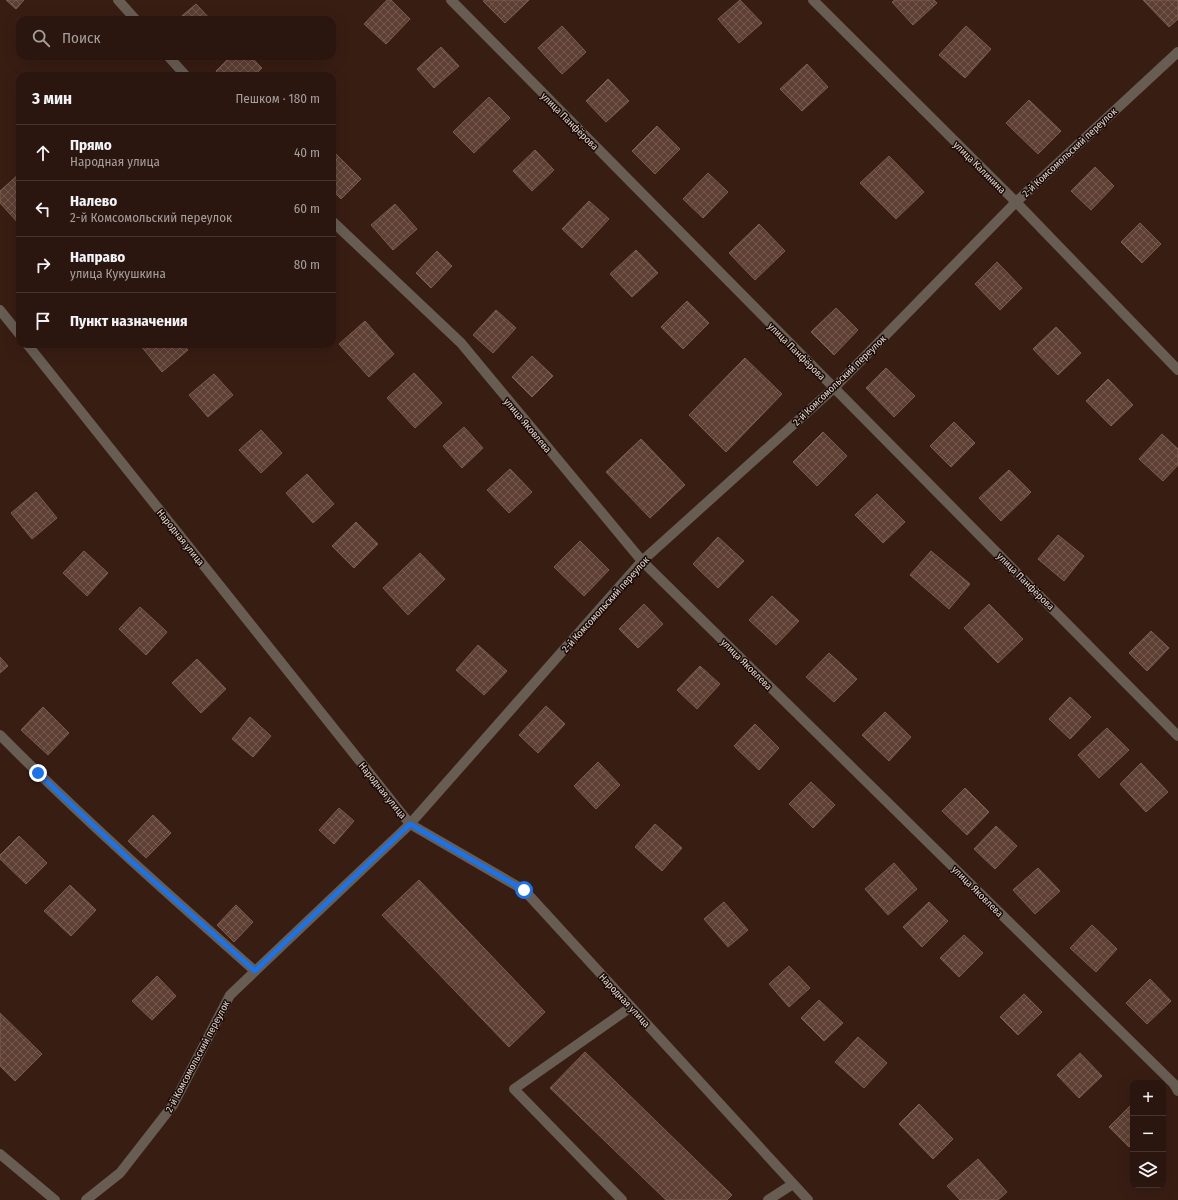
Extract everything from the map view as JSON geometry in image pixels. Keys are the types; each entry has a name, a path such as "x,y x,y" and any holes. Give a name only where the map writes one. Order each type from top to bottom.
{"street":[{"path":"118,0 132,16"},
{"name":"улица Панфёрова","path":"451,0 1178,736"},
{"name":"улица Калинина","path":"813,0 1016,202 1178,370"},
{"name":"2-й Комсомольский переулок","path":"86,1200 120,1173 173,1105 230,995 410,824 642,561 834,388 1016,202 1178,52"},
{"path":"172,60 182,72"},
{"name":"улица Яковлева","path":"336,224 460,343 642,561 1174,1084 1178,1091"},
{"path":"0,310 16,330"},
{"name":"Народная улица","path":"30,348 410,824 524,890 808,1200"},
{"path":"0,734 38,773 130,860 255,971"},
{"path":"622,1200 514,1089 631,1007"},
{"path":"0,1154 55,1200"},
{"path":"768,1200 793,1184"}],"building":[{"path":"6,0 24,0 16,9"},
{"path":"387,0 391,0 410,19 386,44 364,24"},
{"path":"529,0 505,23 483,1"},
{"path":"740,0 762,23 739,43 718,19"},
{"path":"895,0 934,0 937,3 913,25 892,2"},
{"path":"1143,0 1178,0 1178,19 1169,27"},
{"path":"196,4 207,16 182,16"},
{"path":"562,26 586,52 562,74 538,48"},
{"path":"966,26 991,49 965,78 939,55"},
{"path":"441,47 459,66 434,88 417,69"},
{"path":"227,60 254,60 262,68 258,72 216,71"},
{"path":"807,64 828,87 802,111 780,89"},
{"path":"608,79 629,101 606,122 586,101"},
{"path":"489,97 510,118 474,153 453,132"},
{"path":"1029,100 1061,131 1038,154 1006,123"},
{"path":"657,126 680,149 655,174 632,151"},
{"path":"535,150 554,170 532,191 513,171"},
{"path":"336,154 361,179 341,199 336,194"},
{"path":"889,156 924,192 896,219 860,183"},
{"path":"1095,167 1114,186 1091,210 1071,191"},
{"path":"708,173 728,192 703,218 683,199"},
{"path":"16,177 16,221 0,203 0,191"},
{"path":"589,201 609,219 582,248 562,229"},
{"path":"395,204 417,229 393,250 371,225"},
{"path":"1140,223 1161,244 1142,263 1121,242"},
{"path":"759,224 785,251 755,280 729,253"},
{"path":"636,250 658,273 632,297 610,274"},
{"path":"437,251 452,266 431,288 416,273"},
{"path":"997,262 1022,288 1000,310 975,284"},
{"path":"687,301 709,323 683,349 661,327"},
{"path":"836,308 858,330 834,355 811,332"},
{"path":"496,310 516,328 493,353 473,335"},
{"path":"365,321 394,354 369,377 339,344"},
{"path":"1056,327 1081,353 1058,375 1033,349"},
{"path":"143,348 186,348 188,350 162,372"},
{"path":"532,356 553,376 532,397 512,377"},
{"path":"745,358 782,394 726,452 689,415"},
{"path":"886,368 915,396 894,417 866,388"},
{"path":"414,373 442,403 415,428 387,398"},
{"path":"214,374 233,395 208,417 189,395"},
{"path":"1108,379 1133,405 1111,426 1086,401"},
{"path":"954,422 975,443 951,467 930,446"},
{"path":"464,427 483,448 462,468 443,446"},
{"path":"261,430 282,453 261,473 239,450"},
{"path":"823,432 847,456 817,486 793,462"},
{"path":"1162,434 1178,449 1178,465 1163,481 1139,459"},
{"path":"641,439 685,485 650,518 606,472"},
{"path":"510,469 532,492 509,513 487,490"},
{"path":"1009,470 1031,492 1001,521 979,498"},
{"path":"307,474 334,504 313,523 286,493"},
{"path":"36,492 57,518 32,539 11,513"},
{"path":"877,494 905,522 883,543 855,515"},
{"path":"356,522 378,544 354,568 332,546"},
{"path":"1058,535 1084,556 1064,581 1038,559"},
{"path":"718,537 744,561 718,588 693,564"},
{"path":"580,541 609,570 584,596 554,567"},
{"path":"84,551 108,573 87,596 63,573"},
{"path":"931,551 970,584 949,609 910,575"},
{"path":"420,553 445,579 408,615 383,588"},
{"path":"772,596 799,621 776,645 749,620"},
{"path":"644,604 663,624 638,648 619,629"},
{"path":"989,604 1023,639 998,663 964,628"},
{"path":"140,607 167,632 146,655 119,629"},
{"path":"1151,631 1169,648 1147,671 1129,653"},
{"path":"478,645 507,671 484,695 456,670"},
{"path":"829,653 857,679 834,702 806,677"},
{"path":"0,657 8,666 0,673"},
{"path":"197,659 226,689 201,713 172,683"},
{"path":"700,666 720,684 697,709 677,690"},
{"path":"1070,697 1091,717 1070,739 1049,719"},
{"path":"546,706 565,724 538,753 519,735"},
{"path":"43,707 69,733 48,755 21,730"},
{"path":"885,712 911,737 889,761 862,735"},
{"path":"250,717 271,736 253,757 232,739"},
{"path":"755,724 779,748 759,770 734,746"},
{"path":"1107,728 1129,750 1099,778 1078,755"},
{"path":"598,762 620,785 596,809 574,786"},
{"path":"1141,763 1168,792 1146,812 1120,784"},
{"path":"811,782 835,805 813,828 789,804"},
{"path":"965,788 989,812 967,835 942,811"},
{"path":"339,808 354,821 334,844 319,830"},
{"path":"153,815 171,833 146,858 128,841"},
{"path":"655,824 682,848 662,871 635,847"},
{"path":"996,826 1017,846 995,869 974,849"},
{"path":"19,836 47,863 26,884 0,859 0,855"},
{"path":"894,863 917,889 888,915 865,889"},
{"path":"1038,868 1060,891 1035,914 1013,890"},
{"path":"419,880 545,1012 509,1047 382,915"},
{"path":"70,885 96,910 71,936 44,911"},
{"path":"724,902 748,930 728,947 704,919"},
{"path":"929,902 948,921 922,947 903,927"},
{"path":"236,905 253,922 234,942 217,925"},
{"path":"1092,925 1117,949 1096,972 1070,948"},
{"path":"964,935 983,953 959,977 940,958"},
{"path":"789,966 810,988 789,1007 769,984"},
{"path":"157,976 176,996 152,1020 132,1001"},
{"path":"1150,979 1171,1001 1147,1024 1126,1003"},
{"path":"1024,994 1042,1012 1018,1035 1000,1017"},
{"path":"819,1000 843,1023 824,1041 801,1018"},
{"path":"0,1013 42,1054 15,1081 0,1066"},
{"path":"858,1037 887,1063 864,1088 835,1062"},
{"path":"585,1052 732,1195 727,1200 666,1200 550,1088"},
{"path":"1080,1053 1102,1076 1079,1098 1057,1075"},
{"path":"919,1104 953,1139 933,1159 899,1124"},
{"path":"1130,1106 1129,1147 1109,1127"},
{"path":"978,1159 1007,1192 998,1200 960,1200 947,1186"}],"route":[{"path":"38,773 130,860 255,971 410,824 524,890"}]}
